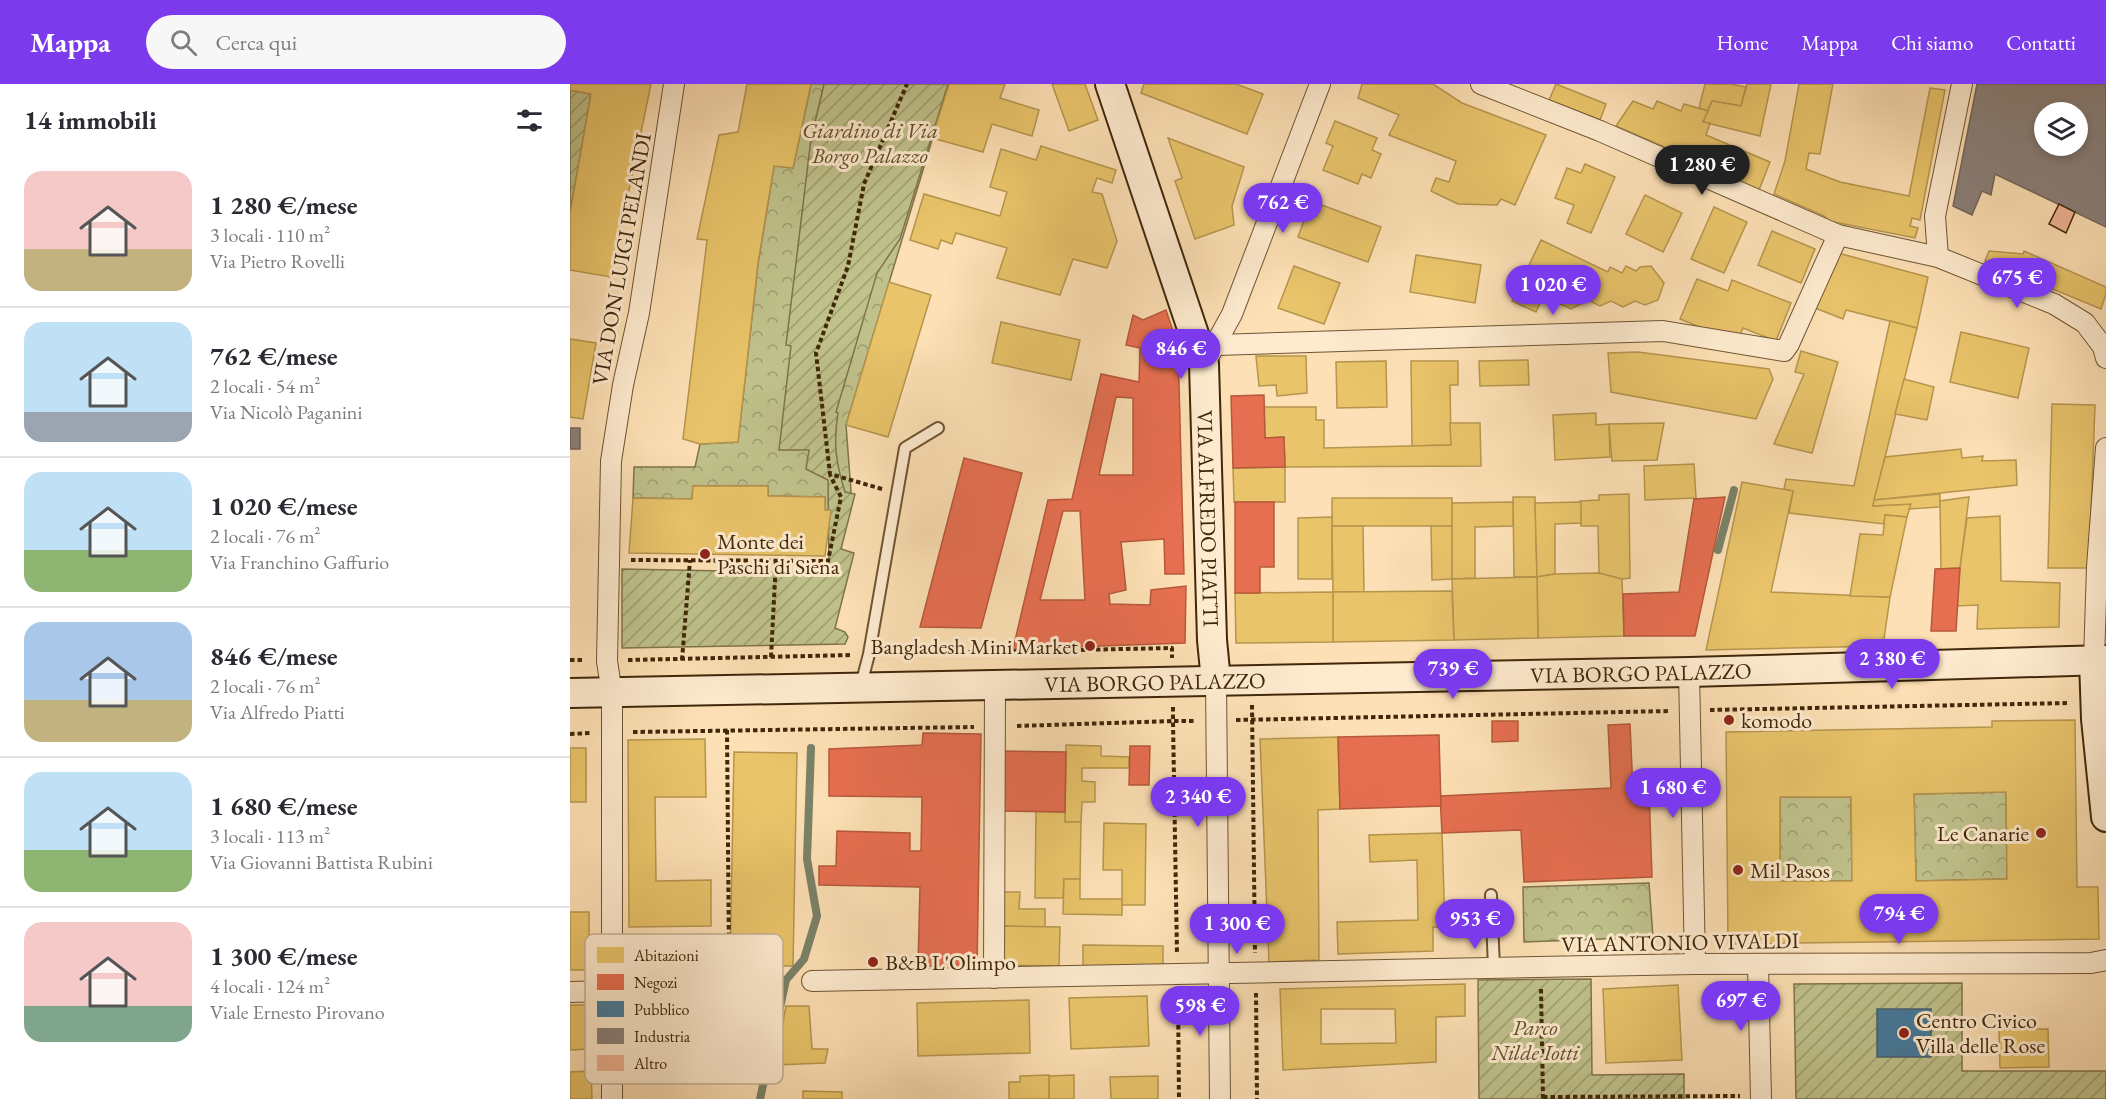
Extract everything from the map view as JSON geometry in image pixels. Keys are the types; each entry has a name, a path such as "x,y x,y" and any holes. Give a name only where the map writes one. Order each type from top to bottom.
{"main road":[{"name":"VIA ALFREDO PIATTI","path":"1110,84 1210,354 1212,628 1216,681"},
{"name":"VIA BORGO PALAZZO","path":"570,693 1689,672 2100,660"},
{"path":"2100,660 2095,701 2106,818"}],"street":[{"name":"VIA DON LUIGI PELANDI","path":"612,934 612,694 607,661 612,461 623,385 639,313 674,84"},
{"path":"1210,354 1232,314 1320,84"},
{"path":"1481,84 1600,131 1838,235 1938,257 2054,304 2085,323 2103,347 2106,358"},
{"path":"1938,257 1935,216 1962,84"},
{"path":"1210,354 1664,331 1784,351 1838,235"},
{"path":"2100,660 2097,567 2106,448"},
{"path":"1689,672 1695,964"},
{"path":"1216,681 1220,1099"},
{"path":"994,686 994,978"},
{"name":"VIA ANTONIO VIVALDI","path":"812,981 1695,964 2079,963 2106,960"},
{"path":"1758,964 1761,1097"},
{"path":"570,992 585,989"}],"lane":[{"path":"861,688 905,448 938,428"},
{"path":"1491,895 1494,968"}],"path":[{"path":"609,560 828,561 841,498 830,474 816,353 848,266 864,184 908,84"},
{"path":"830,474 896,493"},
{"path":"682,660 690,560"},
{"path":"771,657 776,561"},
{"path":"1172,648 1179,1099"},
{"path":"1252,680 1257,1099"},
{"path":"612,733 994,727 1252,719 2049,704 2095,701"},
{"path":"727,730 729,934"},
{"path":"1542,968 1543,1098 1761,1097"}],"green space":[{"name":"Giardino di Via Borgo Palazzo","path":"811,84 949,84 846,425 851,491 847,523 831,510 825,510 825,497 768,496 768,486 693,486 692,499 633,498 634,467 695,467 700,444 738,442 758,264 774,166 793,168"},
{"name":"Giardino di Via Borgo Palazzo","path":"824,84 948,84 900,239 877,273 836,412 838,413 836,453 839,472 845,492 855,494 841,549 854,553 835,628 845,632 848,637 845,644 622,648 622,569 829,573 828,480 806,469 809,450 779,450 791,346 786,345 811,139"},
{"path":"570,90 591,94 570,213"},
{"path":"2006,792 2007,879 1916,881 1914,794"},
{"path":"1780,797 1851,797 1852,881 1780,881"},
{"path":"1649,883 1653,937 1524,942 1523,887"},
{"name":"Parco Nilde Iotti","path":"1591,979 1592,1075 1684,1074 1684,1099 1479,1099 1478,980"},
{"path":"1962,983 1962,1071 2106,1071 2106,1099 1796,1099 1794,984"}],"building: Abitazioni":[{"path":"570,84 651,84 611,277 570,270 570,213 591,94 570,90"},
{"path":"747,84 811,84 793,168 774,166 758,263 738,442 700,444 683,439 707,240 697,239 719,135 738,132"},
{"path":"949,84 1005,84 1000,98 1039,110 1032,136 992,124 983,152 932,138"},
{"path":"1052,84 1085,84 1098,120 1069,131"},
{"path":"1144,84 1236,84 1263,94 1247,134 1141,93"},
{"path":"1362,84 1433,84 1462,103 1546,135 1515,205 1501,199 1497,205 1458,204 1431,191 1436,178 1449,182 1456,161 1389,135 1399,115 1358,98"},
{"path":"1556,84 1606,104 1600,120 1549,100"},
{"path":"1705,84 1731,84 1746,87 1741,106 1712,101 1708,111 1699,108"},
{"path":"1747,84 1771,84 1760,136 1703,122 1712,101 1741,106"},
{"path":"1799,84 1833,84 1820,154 1809,153 1806,169 1840,182 1909,196 1930,88 1945,90 1920,220 1912,218 1910,226 1918,228 1915,238 1829,221 1824,216 1774,194 1785,161"},
{"path":"1633,101 1653,109 1657,101 1681,111 1684,104 1708,111 1703,122 1710,123 1706,135 1770,162 1759,190 1688,161 1690,158 1616,126"},
{"path":"1335,121 1377,138 1372,150 1381,154 1371,178 1362,174 1358,184 1323,170 1333,146 1326,143"},
{"path":"1168,138 1244,167 1232,206 1234,225 1195,239 1175,181 1182,178"},
{"path":"1041,146 1116,170 1112,183 1097,178 1092,192 1102,194 1117,241 1107,268 1073,259 1060,295 997,278 1007,248 956,233 952,244 941,240 938,249 910,240 924,194 1000,216 1007,192 990,187 1001,149 1036,160"},
{"path":"1585,164 1615,177 1591,233 1567,223 1574,205 1555,198 1567,168 1581,173"},
{"path":"1645,195 1682,213 1663,252 1626,234"},
{"path":"1311,201 1381,227 1368,262 1298,237"},
{"path":"1714,207 1747,222 1724,273 1691,259"},
{"path":"1772,231 1815,249 1801,283 1758,265"},
{"path":"1541,240 1608,272 1610,267 1622,273 1626,266 1636,271 1640,267 1651,266 1664,283 1658,300 1645,305 1635,301 1623,307 1611,301 1600,306 1588,300 1571,309 1543,296 1536,312 1512,301"},
{"path":"1989,251 2023,254 2024,251 2106,287 2101,309 1985,261"},
{"path":"1838,253 1928,277 1917,328 1846,310 1843,319 1815,308"},
{"path":"1416,255 1481,265 1475,303 1410,292"},
{"path":"1294,266 1340,283 1324,324 1278,308"},
{"path":"1697,279 1728,291 1732,280 1791,303 1776,341 1743,328 1737,342 1680,319"},
{"path":"889,282 931,295 888,437 846,425"},
{"path":"1890,321 1917,328 1873,506 1911,504 1907,517 1885,515 1884,524 1789,513 1793,491 1784,489 1786,479 1854,486"},
{"path":"1001,322 1080,340 1071,380 992,363"},
{"path":"1961,332 2029,348 2018,398 1950,382"},
{"path":"570,339 596,343 583,419 570,417"},
{"path":"1801,351 1838,362 1812,453 1774,444 1804,374 1795,372"},
{"path":"1638,352 1769,369 1773,379 1756,419 1611,392 1608,353"},
{"path":"1256,356 1306,356 1307,393 1277,396 1276,385 1259,386"},
{"path":"1528,360 1529,385 1480,386 1479,361"},
{"path":"1386,361 1387,407 1337,408 1336,362"},
{"path":"1411,361 1458,361 1458,385 1450,385 1451,445 1412,446"},
{"path":"1904,379 1934,387 1927,420 1895,414"},
{"path":"2052,404 2095,405 2089,568 2048,568"},
{"path":"1264,407 1316,407 1316,420 1324,420 1324,448 1451,445 1450,423 1480,423 1481,466 1285,467 1284,437 1265,438"},
{"path":"1596,413 1596,425 1609,424 1610,457 1555,460 1553,415"},
{"path":"1664,423 1657,460 1612,461 1609,424"},
{"path":"1961,449 1962,458 1983,456 1982,461 2016,460 2017,485 1874,500 1885,457"},
{"path":"1694,464 1696,498 1645,500 1644,466"},
{"path":"1285,467 1285,502 1234,502 1233,468"},
{"path":"1742,482 1793,491 1771,592 1890,597 1883,646 1706,650"},
{"path":"693,486 768,486 768,496 825,497 825,510 831,510 825,556 629,553 633,498 692,499"},
{"path":"1629,494 1630,578 1622,579 1599,573 1598,526 1581,526 1580,501 1599,500 1599,495"},
{"path":"1940,494 1940,507 1909,509 1911,504 1873,506 1874,500"},
{"path":"1513,497 1535,497 1537,577 1514,577"},
{"path":"1969,497 1960,568 1941,569 1940,501"},
{"path":"1332,498 1452,498 1452,526 1332,526"},
{"path":"1513,502 1513,526 1475,527 1475,578 1452,579 1452,503"},
{"path":"1581,502 1581,523 1555,524 1555,574 1537,577 1535,503"},
{"path":"1885,515 1907,517 1890,597 1850,596 1860,534 1883,535"},
{"path":"2000,516 2001,581 2060,583 2059,627 1977,629 1978,605 1957,606 1967,518"},
{"path":"1332,517 1332,579 1298,579 1298,518"},
{"path":"1332,526 1363,526 1364,592 1333,592"},
{"path":"1431,526 1452,526 1452,579 1432,580"},
{"path":"1599,573 1622,579 1624,636 1538,638 1537,577 1555,574"},
{"path":"1537,577 1538,638 1454,640 1452,579"},
{"path":"1452,591 1454,640 1333,642 1333,592"},
{"path":"1333,592 1333,642 1236,643 1235,593"},
{"name":"Le Canarie","path":"2075,720 2077,887 2098,887 2099,939 1728,944 1726,732 1992,727 1992,721","holes":["2006,792 2007,879 1916,881 1914,794","1780,797 1851,797 1852,881 1780,881"]},
{"path":"1338,737 1340,809 1318,810 1319,960 1269,962 1260,739"},
{"path":"705,739 706,797 655,797 656,881 711,880 711,926 629,927 628,740"},
{"path":"1066,745 1101,746 1101,756 1129,757 1129,768 1082,768 1082,781 1095,782 1095,802 1082,802 1081,822 1065,822"},
{"path":"570,748 586,748 586,802 570,802"},
{"path":"734,752 797,753 793,966 783,966 783,934 731,934"},
{"path":"1036,811 1065,812 1065,822 1081,822 1080,879 1064,879 1063,898 1035,898"},
{"path":"1104,823 1146,824 1145,905 1122,905 1122,870 1103,870"},
{"path":"1442,833 1445,927 1433,927 1433,951 1338,954 1337,922 1418,920 1417,860 1370,862 1369,835"},
{"path":"1064,879 1080,879 1080,899 1122,899 1122,915 1063,914"},
{"path":"1002,892 1020,892 1019,909 1045,909 1045,928 1002,926"},
{"path":"570,912 589,912 589,934 585,934 585,970 570,970"},
{"path":"1002,926 1060,927 1059,966 1001,965"},
{"path":"1083,945 1163,946 1163,968 1083,967"},
{"path":"1465,984 1465,1016 1436,1017 1436,1062 1283,1070 1280,989","holes":["1321,1009 1395,1009 1396,1043 1321,1044"]},
{"path":"1678,985 1682,1060 1606,1063 1603,989"},
{"path":"1147,996 1149,1046 1071,1049 1069,998"},
{"path":"1029,1000 1030,1053 918,1056 917,1003"},
{"path":"570,1005 585,1005 585,1049 570,1050"},
{"path":"786,1006 809,1006 812,1049 828,1049 825,1063 783,1065 783,1022"},
{"path":"2048,1029 2049,1067 2000,1068 1999,1030"},
{"path":"585,1071 585,1084 591,1084 592,1099 570,1099 570,1072"},
{"path":"1049,1075 1049,1099 1009,1099 1009,1082 1020,1082 1020,1076"},
{"path":"1074,1075 1074,1099 1049,1099 1049,1076"},
{"path":"1158,1076 1158,1099 1111,1099 1110,1077"},
{"path":"803,1091 842,1092 842,1099 803,1099"}],"building: Negozi":[{"path":"1166,310 1178,346 1184,574 1165,574 1164,539 1121,542 1126,590 1109,594 1110,604 1150,605 1151,590 1186,586 1185,643 1013,649 1048,500 1072,499 1101,374 1139,382 1140,348 1126,345 1133,315 1143,320","holes":["1116,397 1133,398 1133,475 1099,475","1063,511 1080,511 1085,600 1040,600"]},
{"path":"1264,395 1265,438 1284,437 1285,467 1233,468 1231,396"},
{"path":"964,458 1022,473 981,628 920,627"},
{"path":"1725,497 1695,636 1624,636 1623,594 1679,592 1694,499"},
{"path":"1235,502 1274,502 1274,567 1260,567 1260,593 1235,593"},
{"path":"1960,568 1956,631 1931,631 1935,569"},
{"path":"1492,721 1518,721 1518,741 1492,742"},
{"path":"1630,724 1633,790 1649,790 1652,877 1524,882 1521,830 1442,833 1440,796 1611,788 1608,725"},
{"path":"923,733 981,734 977,967 918,966 920,887 819,885 819,866 836,866 837,831 910,833 910,851 921,851 922,797 829,796 829,749 922,745"},
{"path":"1439,735 1441,806 1340,809 1338,737"},
{"path":"1130,746 1150,746 1149,785 1129,785"},
{"path":"1003,751 1066,752 1065,812 1002,811"}],"building: Pubblico":[{"name":"Centro Civico Villa delle Rose","path":"1877,1009 1931,1009 1931,1057 1877,1057"}],"building: Industria":[{"path":"1977,84 2106,84 2106,227 1995,174 1991,195 1982,191 1972,215 1953,206"},
{"path":"570,428 580,428 580,449 570,449"}],"building: Altro":[{"path":"2059,204 2075,212 2066,233 2049,224"}],"waterway":[{"path":"1718,550 1734,490"},
{"path":"783,994 786,980 804,959 817,916 807,859 811,748"},
{"path":"760,1099 763,1084"}],"place":[{"name":"Monte dei Paschi di Siena","path":"705,554"},
{"name":"Bangladesh Mini Market","path":"1090,646"},
{"name":"komodo","path":"1729,720"},
{"name":"Le Canarie","path":"2041,833"},
{"name":"Mil Pasos","path":"1738,870"},
{"name":"B&B L'Olimpo","path":"873,962"},
{"name":"Centro Civico Villa delle Rose","path":"1904,1033"}]}
